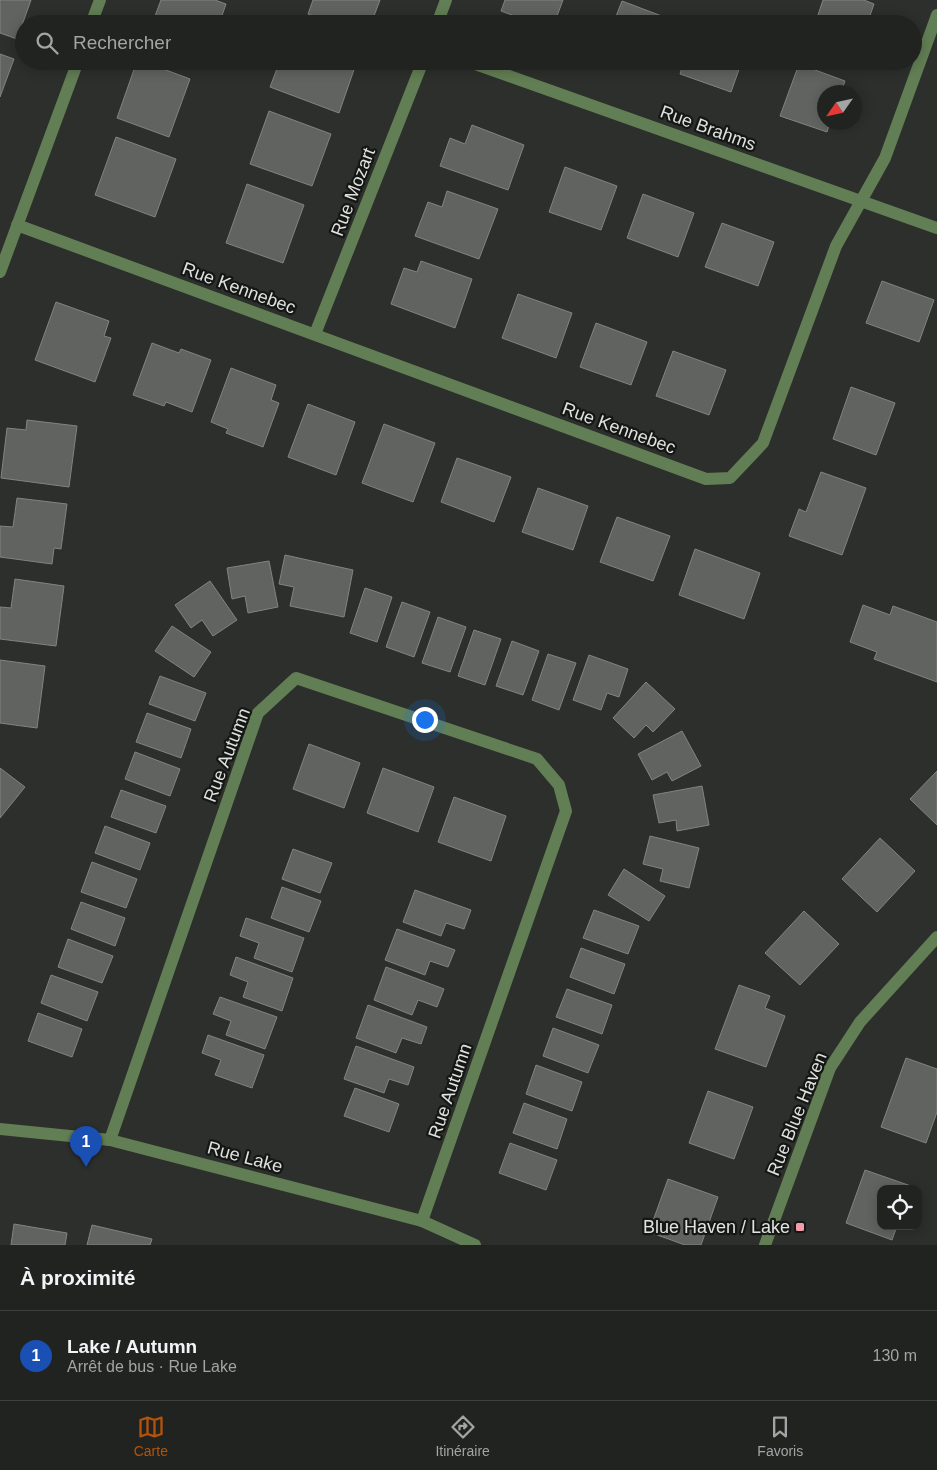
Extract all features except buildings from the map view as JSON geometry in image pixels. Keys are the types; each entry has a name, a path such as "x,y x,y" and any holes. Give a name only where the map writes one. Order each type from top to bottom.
{"street":[{"path":"94,15 100,0"},
{"path":"440,15 446,0"},
{"name":"Rue Kennebec","path":"922,56 937,15"},
{"path":"0,272 75,70"},
{"name":"Rue Mozart","path":"315,334 419,70"},
{"name":"Rue Brahms","path":"491,70 937,228"},
{"name":"Rue Kennebec","path":"18,224 706,478 730,478 763,443 836,246 885,158 917,70"},
{"name":"Rue Autumn","path":"110,1140 258,713 296,678 537,759 559,785 566,812 422,1221"},
{"name":"Rue Blue Haven","path":"765,1245 830,1068 860,1022 937,937"},
{"name":"Rue Lake","path":"0,1129 110,1140 422,1221 475,1245"}],"place":[{"name":"Lake / Autumn","path":"86,1167"},
{"name":"Blue Haven / Lake","path":"800,1227"}]}
